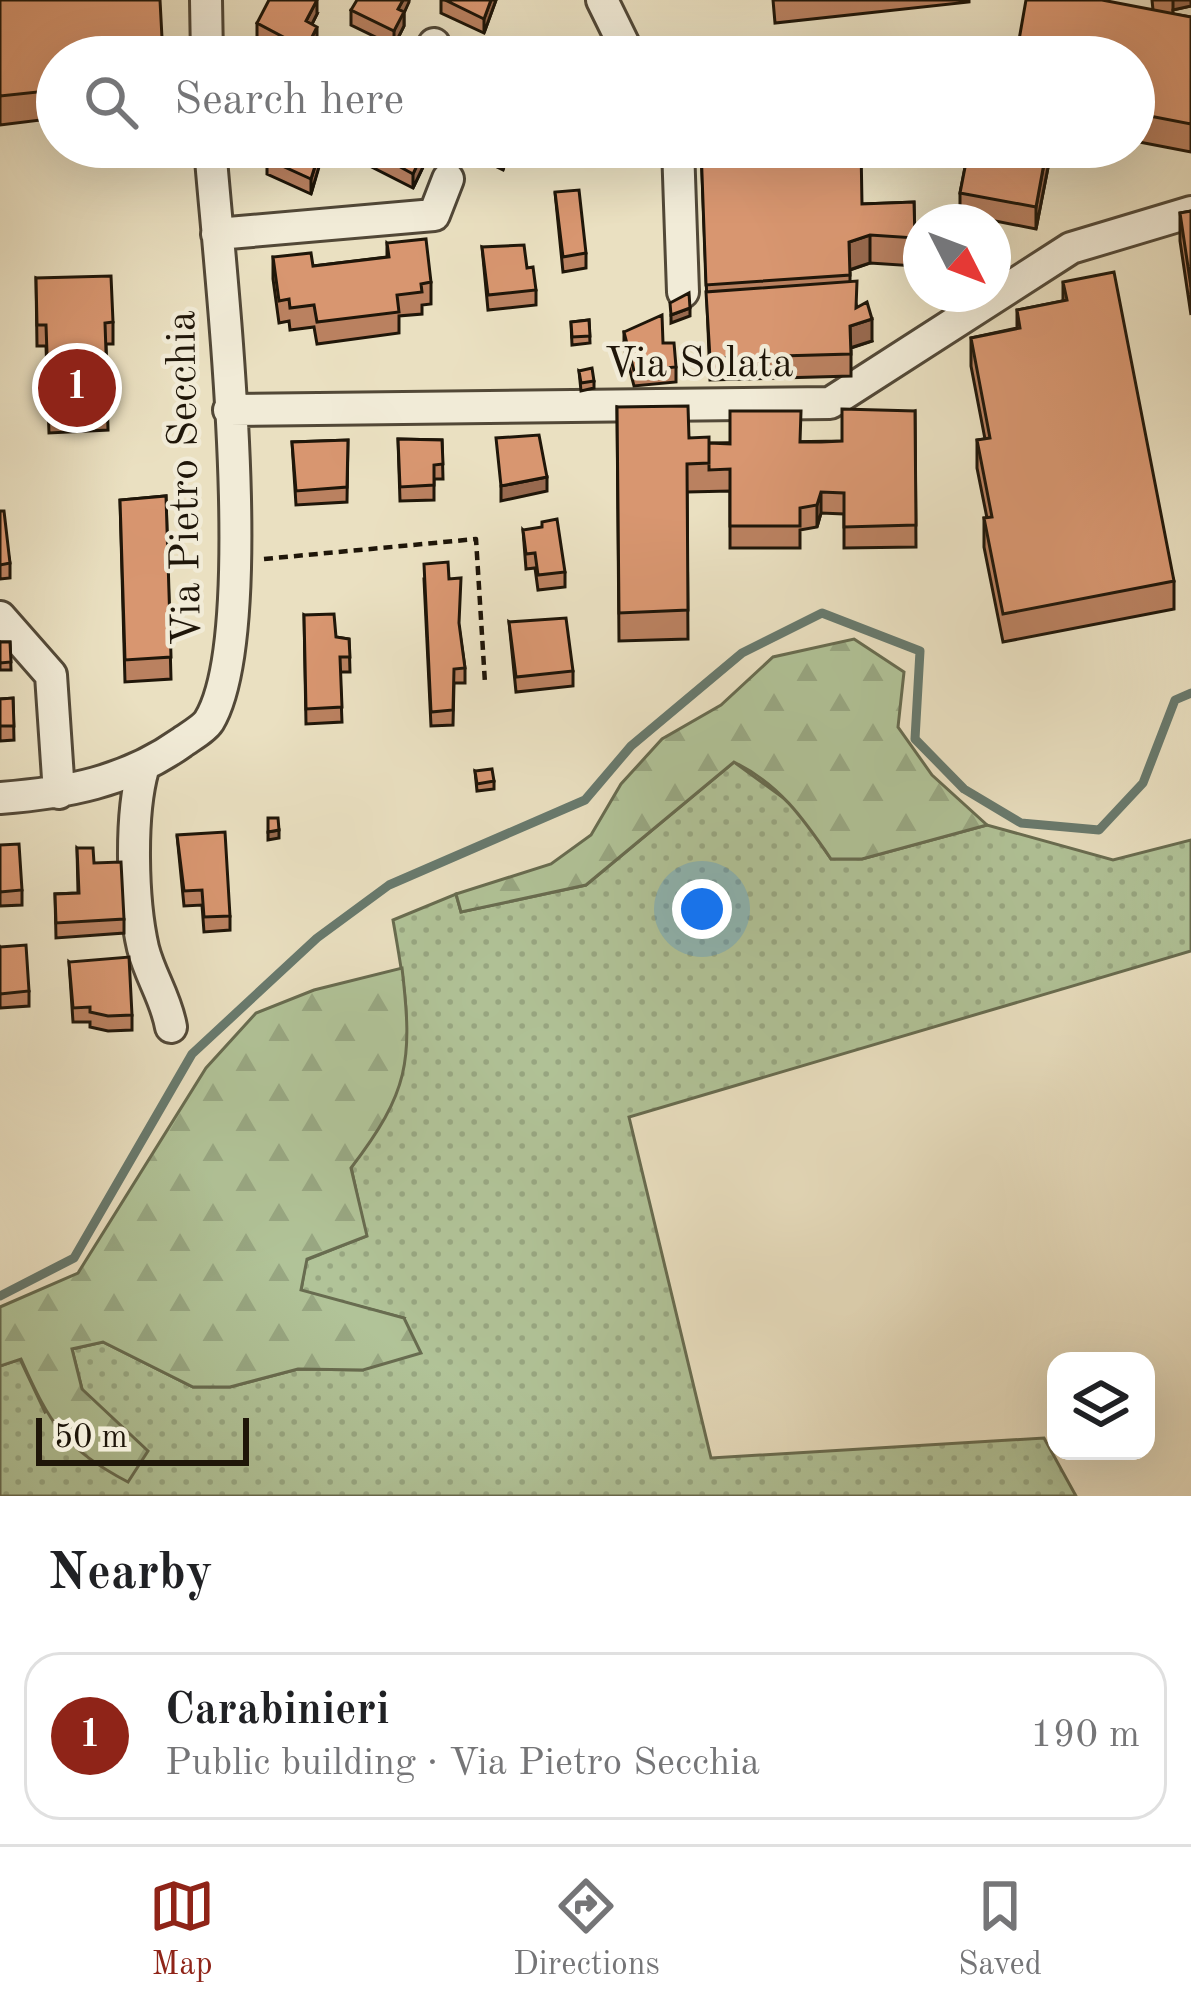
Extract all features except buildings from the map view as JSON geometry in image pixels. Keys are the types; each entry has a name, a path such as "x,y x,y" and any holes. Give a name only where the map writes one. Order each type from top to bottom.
{"street":[{"path":"206,0 207,36"},
{"path":"602,0 620,36"},
{"name":"Via Pietro Secchia","path":"0,797 59,793 143,769 208,723 233,648 234,562 229,410 212,168"},
{"path":"679,168 683,292"},
{"path":"217,234 434,215 448,179"},
{"name":"Via Solata","path":"229,410 830,404 1071,248 1191,212"},
{"path":"0,616 51,675 59,793"},
{"path":"143,769 133,803 143,949 166,999 171,1028"}],"path":[{"path":"234,562 476,539 485,682"}],"green space":[{"path":"854,639 904,672 898,727 932,775 987,825 862,859 831,859 777,792 734,762 586,885 461,912 456,894 551,864 591,835 621,784 662,739 721,705 773,657"},
{"path":"734,762 796,807 831,859 862,859 987,825 1113,860 1191,840 1191,951 629,1117 711,1458 1044,1438 1047,1460 1056,1460 1076,1496 0,1496 0,1366 20,1359 45,1412 82,1389 72,1349 103,1342 193,1387 230,1387 298,1369 363,1370 404,1318 301,1291 306,1260 366,1236 351,1167 390,1106 405,1050 407,1022 393,920 456,894 461,912 586,885"},
{"path":"402,968 407,1028 402,1074 385,1118 351,1168 367,1236 307,1259 301,1290 404,1318 421,1353 363,1370 298,1369 230,1387 193,1387 103,1342 72,1349 82,1389 148,1451 128,1482 88,1458 61,1432 21,1359 0,1366 0,1307 78,1273 206,1068 256,1013 314,990"}],"waterway":[{"path":"0,1296 74,1258 192,1054 317,938 389,885 585,800 631,746 742,653 822,613 920,651 915,739 964,789 1021,823 1099,830 1143,783 1175,700 1191,693"}],"place":[{"name":"Carabinieri","path":"77,388"}]}
